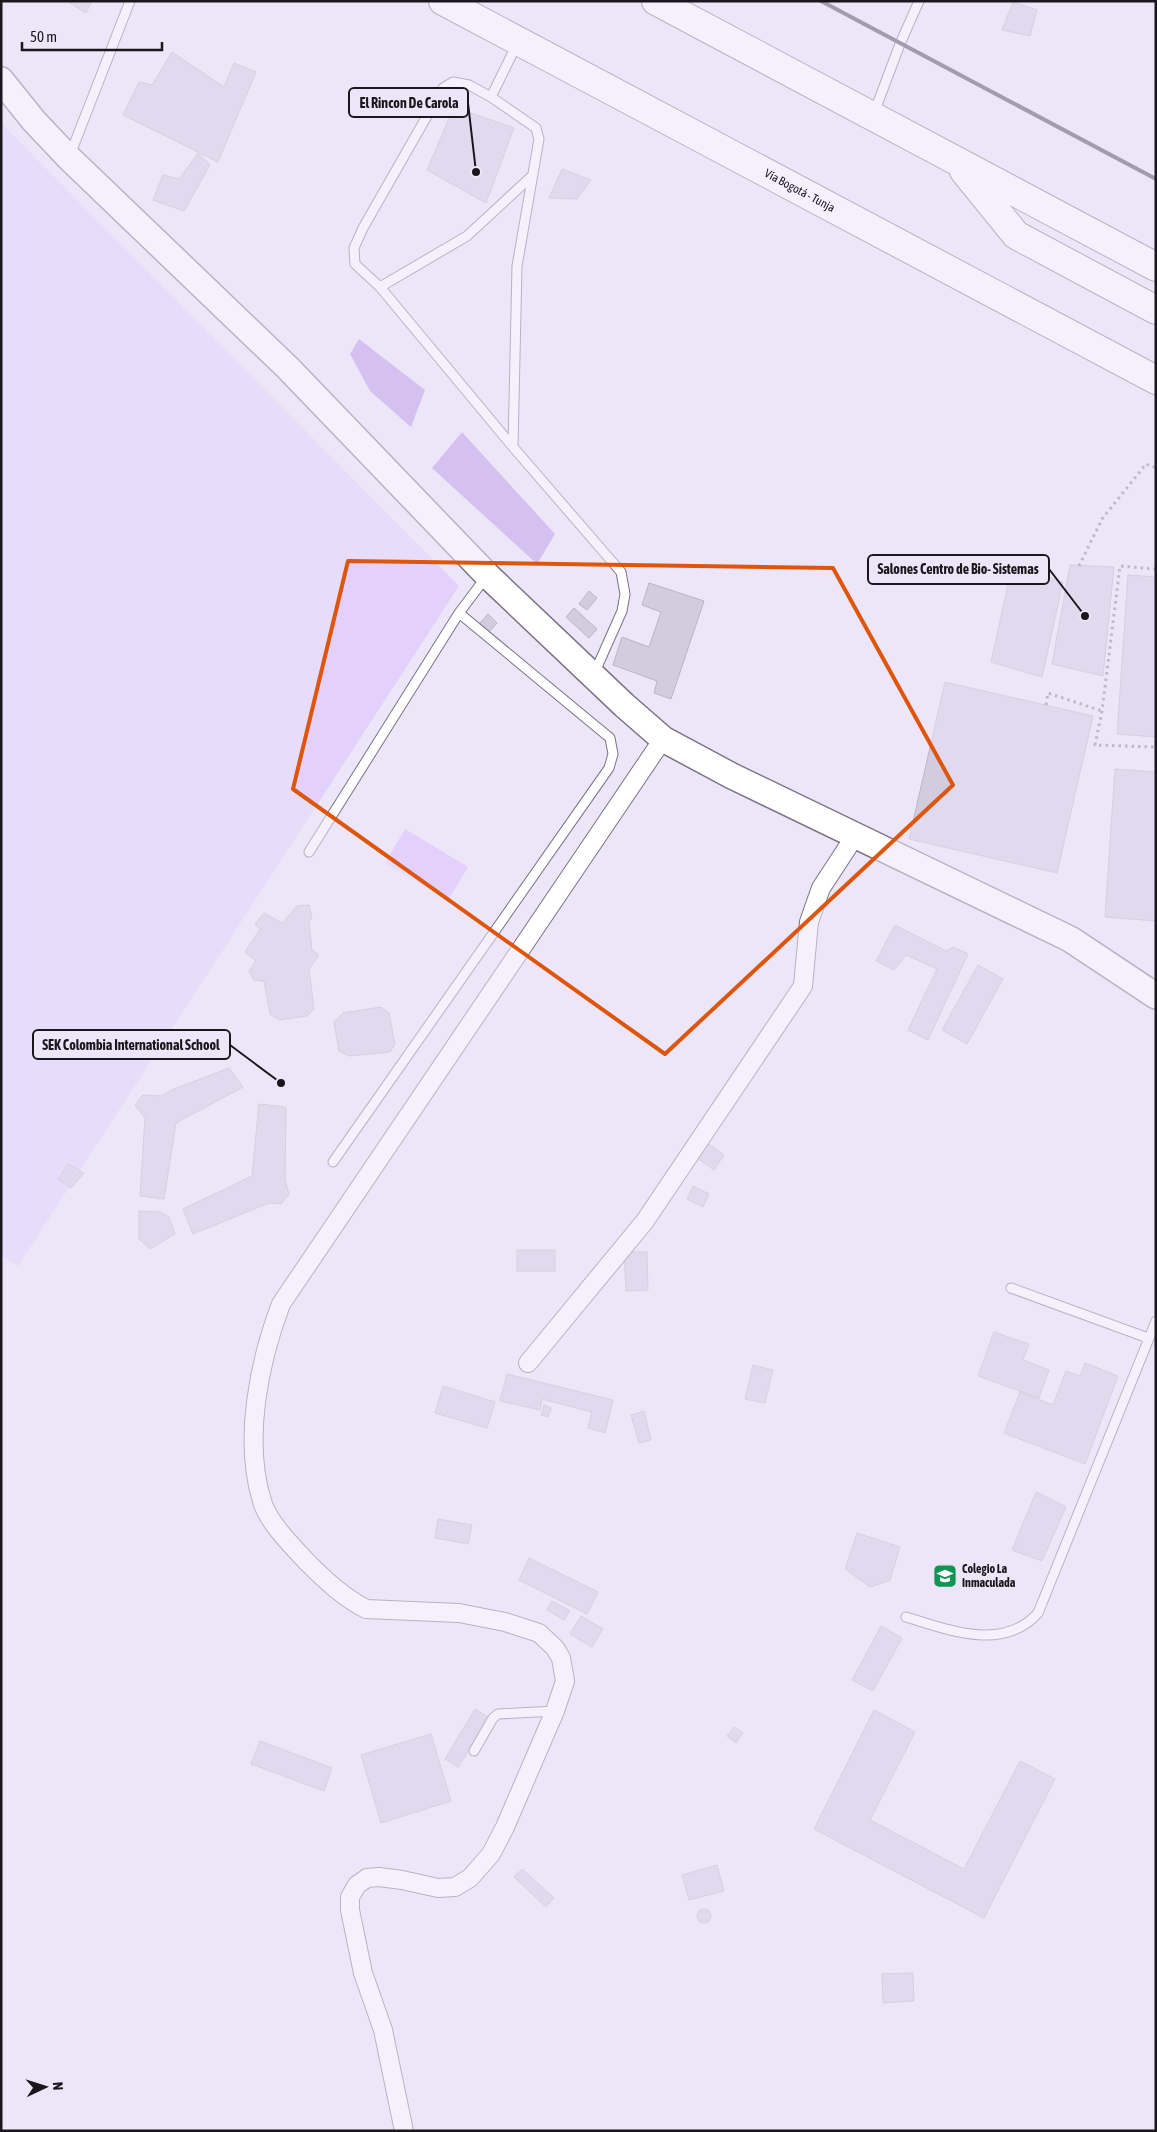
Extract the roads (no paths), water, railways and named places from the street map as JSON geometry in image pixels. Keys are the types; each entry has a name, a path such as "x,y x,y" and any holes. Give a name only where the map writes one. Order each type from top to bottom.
{"highway":[{"name":"Vía Bogotá - Tunja","path":"442,1 1156,380"},
{"path":"656,1 872,118 1156,267"},
{"path":"954,160 1016,235 1156,310"}],"street":[{"path":"1,80 34,121 69,158 288,368 487,575 593,676 663,739 732,776 1070,939 1156,996"},
{"path":"404,2131 383,2030 363,1973 350,1910 350,1897 357,1885 367,1878 379,1877 402,1880 438,1888 455,1887 470,1878 491,1854 555,1711 564,1681 561,1658 555,1648 538,1633 505,1622 459,1613 366,1609 326,1582 280,1532 262,1503 256,1459 254,1414 271,1329 281,1304 663,739"},
{"path":"528,1363 644,1220 803,986 809,922 821,888 855,836"}],"lane":[{"path":"69,158 130,1"},
{"path":"872,118 900,44 919,1"},
{"path":"491,98 518,42"},
{"path":"513,447 517,266 539,139 536,128 491,98 469,85 453,82 443,88 354,248 355,264 380,287 513,447 621,572 625,594 622,611 593,676"},
{"path":"380,287 467,236 533,175"},
{"path":"309,852 459,613 487,575"},
{"path":"333,1162 609,768 612,754 610,738 459,613"},
{"path":"1011,1288 1148,1338"},
{"path":"906,1618 953,1631 1000,1635 1017,1631 1028,1625 1038,1613 1156,1321"},
{"path":"474,1751 493,1718 498,1714 555,1711"}],"railway":[{"path":"821,1 1156,179"}],"place":[{"name":"El Rincon De Carola","path":"476,172"},
{"name":"Salones Centro de Bio- Sistemas","path":"1085,616"},
{"name":"SEK Colombia International School","path":"281,1083"},
{"name":"Colegio La Inmaculada","path":"945,1576"}]}
